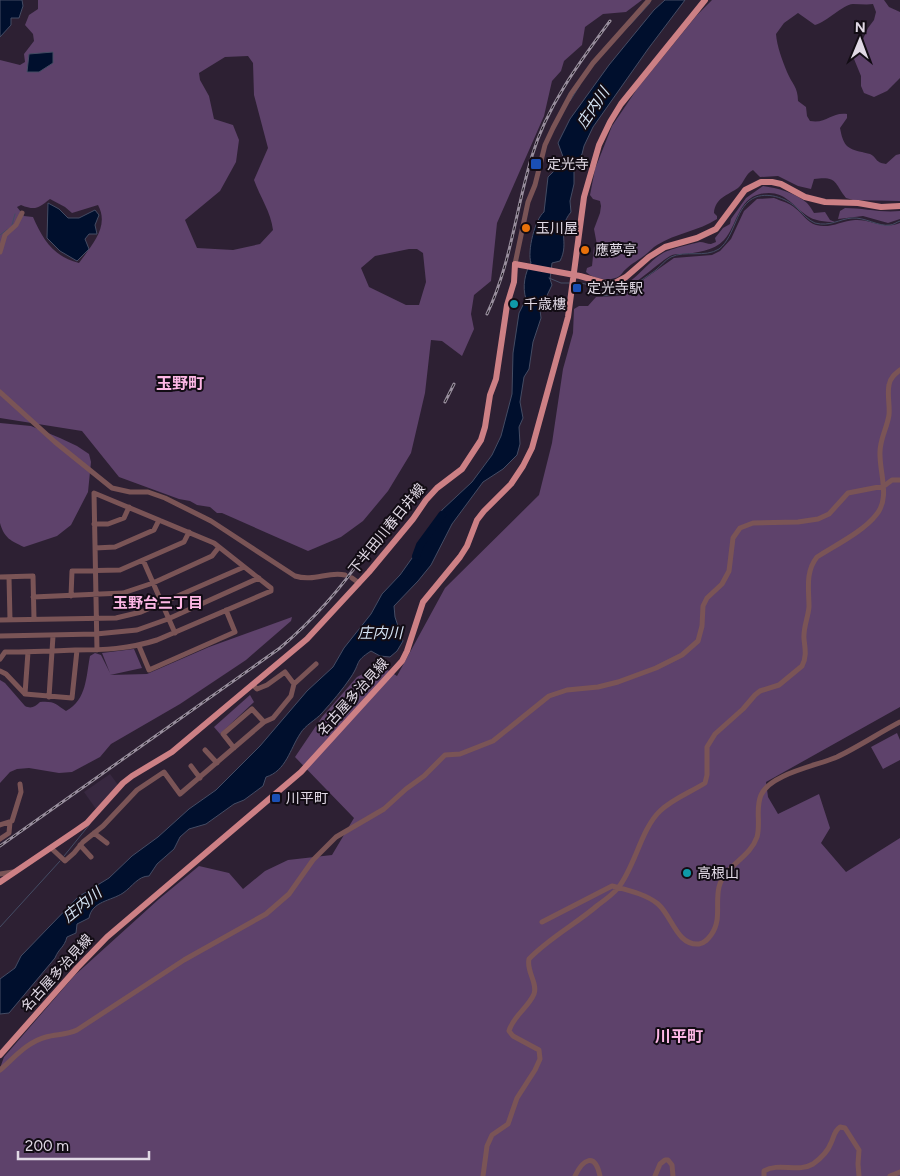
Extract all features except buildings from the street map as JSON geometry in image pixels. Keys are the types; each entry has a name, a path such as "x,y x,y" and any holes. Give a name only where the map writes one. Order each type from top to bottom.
{"main road":[{"name":"名古屋多治見線","path":"0,1056 102,942 301,772 402,661 423,602 460,557 484,511 511,484 529,455 536,436 568,318 584,197 605,133 639,80 705,0"},
{"path":"515,264 572,279 608,284 620,281 649,257 665,247 697,238 716,229 744,190 761,182 781,184 806,197 825,202 858,203 881,207 900,206"},
{"name":"下半田川春日井線","path":"0,882 87,823 123,783 172,752 307,639 359,583 413,519 426,500 437,488 462,469 481,440 485,427 490,395 496,380 507,305 514,282 515,264"}],"street":[{"path":"515,264 528,202 553,128 571,94 593,63 649,0"},
{"path":"0,252 5,235 16,225 22,213"},
{"path":"483,1176 487,1146 492,1135 508,1124 517,1098 540,1059 539,1050 513,1036 509,1031 511,1025 535,992 535,985 529,971 529,959 618,888 659,812 694,788 705,783 707,775 707,747 715,734 760,691 779,685 802,666 806,649 804,638 809,608 809,573 812,563 817,557 867,524 877,515 882,502 884,486 881,475 880,451 889,414 888,385 894,374 900,370"},
{"path":"0,392 55,442 112,488 130,492 148,492 165,498 211,521 295,576 309,579 338,573 346,575"},
{"path":"0,1070 30,1044 45,1037 72,1033 184,960 266,914 289,894 313,860 336,837 384,809 424,776 445,755 460,754 493,741 549,696 568,690 606,686 656,668 682,655 698,641 702,626 703,606 707,598 722,584 729,571 733,538 740,528 746,524 798,522 818,519 829,514 848,493 884,486 892,480 900,480"},
{"path":"0,659 5,652 117,650 139,646 175,633 271,591 271,588 214,543 94,493 97,650"},
{"path":"94,524 108,524 124,518 128,507"},
{"path":"95,548 115,547 154,530 159,520"},
{"path":"72,596 72,571 120,570 184,542 189,532"},
{"path":"33,597 123,593 153,583 212,556 219,547"},
{"path":"143,560 175,633"},
{"path":"0,620 96,619 129,616 162,604 244,567"},
{"path":"0,577 33,576 34,619"},
{"path":"9,577 10,620"},
{"path":"0,636 54,636 119,633 137,630 259,578"},
{"path":"352,578 359,583"},
{"path":"139,646 149,670 235,632 226,610"},
{"path":"48,697 54,636"},
{"path":"0,671 6,674 25,694 72,698 77,650"},
{"path":"25,694 28,652"},
{"path":"51,848 65,861 137,790 164,772 180,794 264,722 273,718 291,696 294,684 316,664"},
{"path":"253,685 257,689 268,685 286,672 294,684"},
{"path":"234,748 223,734 252,709 264,722"},
{"path":"542,922 612,886 644,896 657,904 666,913 686,942 700,944 706,941 718,920 718,889 722,878 746,854 757,836 760,796 768,785 804,767 837,756 900,722"},
{"path":"206,750 217,763"},
{"path":"191,766 200,778"},
{"path":"0,839 9,833 10,822 21,792 20,784"},
{"path":"0,824 10,822"},
{"path":"94,833 107,844"},
{"path":"80,845 91,857"},
{"path":"0,874 18,871"},
{"path":"764,1176 764,1171 770,1168 803,1167 814,1163 827,1151 836,1131 840,1127 845,1128 859,1150 859,1176"},
{"path":"655,1176 660,1164 665,1160 671,1163 673,1176"},
{"path":"575,1176 582,1163 586,1161 592,1161 596,1164 600,1176"},
{"path":"890,1176 900,1172"}],"shaded area":[{"path":"38,0 642,0 626,12 603,14 585,27 582,45 564,61 561,71 552,81 544,116 497,223 491,281 474,295 471,314 474,329 462,356 442,341 431,340 425,393 411,453 388,491 363,521 341,537 308,551 222,513 217,513 210,507 197,505 119,477 82,431 0,418 0,60 20,65 25,62 24,54 34,41 33,34 25,25 29,15 38,9","holes":["248,56 253,63 254,95 268,148 254,180 268,211 273,230 260,244 233,250 197,248 185,220 220,191 236,162 239,140 233,125 214,119 209,96 200,80 199,73 225,57","50,199 72,213 98,205 102,221 98,236 79,263 56,252 45,240 33,217 24,216 17,207 21,205 37,208","409,249 417,249 423,253 426,282 419,305 406,305 369,287 361,268 375,256"]},
{"path":"712,0 884,0 889,7 900,12 900,78 887,91 874,97 864,93 861,86 861,76 854,59 868,28 874,20 876,12 873,4 849,5 815,25 798,13 784,23 776,34 777,44 787,72 796,89 798,101 806,107 807,116 810,121 821,121 837,115 847,114 847,118 840,128 846,145 857,151 870,154 878,161 886,164 896,155 900,154 900,201 853,200 846,198 832,180 814,179 811,189 798,186 778,176 760,177 753,170 738,188 719,200 714,213 717,219 657,245 628,267 620,276 603,279 592,276 586,272 587,268 592,266 594,247 597,245 594,229 601,206 600,201 593,199 590,195 595,169 612,126 637,89 697,15"},
{"path":"763,186 797,196 807,203 814,213 825,212 830,220 835,222 812,219 786,198 775,193 760,194 747,201 742,207 728,234 720,244 704,251 671,255 620,291 602,293 601,291 621,287 665,252 700,242 711,244 716,242 715,238 723,228 730,224 731,219 746,198"},
{"path":"774,198 788,203 813,224 821,226 855,220 883,225 900,223 900,707 766,782 768,797 778,814 819,794 830,828 821,843 846,872 900,838 900,1176 0,1176 0,1068 4,1057 75,975 159,899 199,866 229,873 243,889 265,871 288,860 332,855 354,818 295,757 322,717 357,677 380,665 397,676 445,588 539,495 552,443 563,369 573,333 574,309 579,306 588,306 596,297 620,296 674,258 712,255 720,251 731,239 744,211 757,199"},
{"path":"845,208 900,211 900,219 888,223 863,216 838,219 840,211"},
{"path":"0,423 31,426 77,446 89,454 91,462 88,492 71,525 57,536 24,547 6,536 0,523"},
{"path":"292,617 291,621 246,660 180,704 111,744 100,757 72,772 59,773 29,768 17,769 10,772 0,783 0,680 27,707 35,706 40,702 49,702 66,711 78,701 82,694 90,656 95,653 101,655 110,673 102,653 134,649 142,668 110,675 147,674 209,647"},
{"path":"250,695 254,702 220,734 214,727"},
{"path":"897,733 900,740 900,760 883,769 871,747"},
{"path":"110,774 118,785 96,809 84,792"}],"water":[{"path":"0,0 22,0 23,6 19,18 11,18 11,25 0,37"},
{"name":"庄内川","path":"665,0 685,0 593,127 574,168 574,184 570,201 571,212 564,225 563,254 560,261 552,263 550,279 552,285 540,310 541,318 533,342 529,369 524,377 520,402 523,418 519,427 520,444 517,455 503,469 483,482 452,524 431,565 394,606 395,617 403,641 397,651 390,657 380,656 371,651 362,658 341,691 320,716 302,731 283,765 273,774 266,777 263,786 206,824 189,829 180,837 174,849 157,864 149,876 145,876 123,893 94,908 89,918 77,924 76,933 67,937 55,958 9,1013 0,1014 0,979 15,968 21,956 78,897 109,878 132,856 158,837 189,809 216,790 260,746 307,691 333,667 344,648 371,614 382,594 400,575 432,530 442,510 472,482 492,455 501,436 512,394 513,353 519,313 526,299 524,285 531,263 530,251 538,221 544,212 548,177 557,168 566,165 558,143 570,119 609,65 654,10"},
{"path":"53,52 53,63 39,72 27,72 29,54"},
{"path":"48,203 59,209 68,218 79,218 95,210 99,215 95,225 97,234 89,234 85,239 89,249 77,261 60,251 47,238"}],"waterway":[{"path":"629,26 650,3"},
{"path":"570,101 580,85"},
{"path":"576,283 591,286 603,296 617,294 625,291 656,270 671,257 682,254 713,252 725,243 749,201 761,196 767,195 784,199 794,205 808,219 820,224 852,218 886,225 892,225 900,221"},
{"path":"12,225 15,214"},
{"path":"0,235 8,229"},
{"path":"549,278 561,283 569,283"},
{"name":"庄内川","path":"416,556 420,545 442,515"},
{"path":"64,856 90,824"},
{"path":"0,927 60,861"}],"railway":[{"path":"487,314 508,256 526,176 538,138 565,85 610,21"},
{"path":"445,402 454,384"},
{"path":"0,846 280,648 326,604 365,553"}],"place":[{"name":"定光寺","path":"536,164"},
{"name":"玉川屋","path":"526,228"},
{"name":"應夢亭","path":"585,250"},
{"name":"定光寺駅","path":"577,288"},
{"name":"千歳樓","path":"514,304"},
{"name":"川平町","path":"276,798"},
{"name":"高根山","path":"687,873"}],"district":[{"name":"玉野町","path":"180,383"},
{"name":"玉野台三丁目","path":"158,603"},
{"name":"川平町","path":"679,1036"}]}
